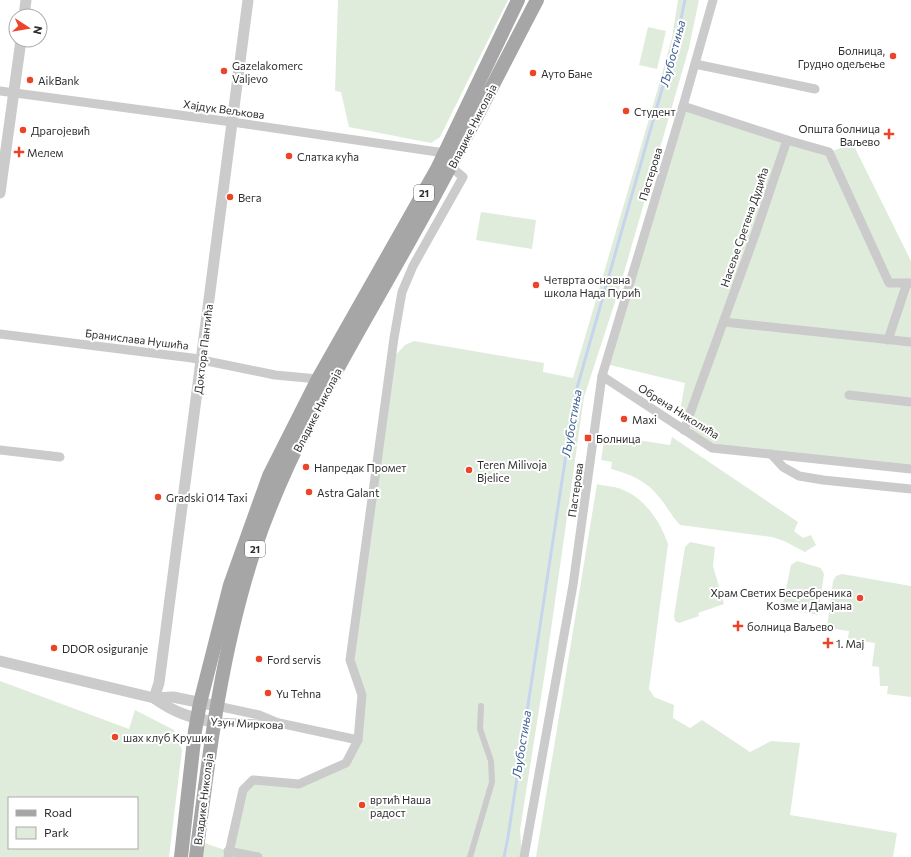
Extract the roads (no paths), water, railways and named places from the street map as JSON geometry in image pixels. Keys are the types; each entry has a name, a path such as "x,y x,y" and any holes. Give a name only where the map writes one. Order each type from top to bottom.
{"main road":[{"name":"Владике Николаја","path":"181,857 200,703 224,605 250,524 283,445 318,379 445,153 518,0"},
{"name":"Владике Николаја","path":"196,857 217,706 243,587 256,545 280,485 332,380 451,168 537,0"}],"street":[{"name":"Доктора Пантића","path":"154,698 159,683 248,0"},
{"name":"Пастерова","path":"524,857 573,585 602,376 684,106 713,0"},
{"path":"0,193 20,48"},
{"path":"695,64 815,89"},
{"name":"Хајдук Вељкова","path":"0,91 232,122 445,153"},
{"path":"684,106 787,140 829,152 889,283 909,283 888,340"},
{"name":"Насеље Сретена Дудића","path":"684,430 724,322 787,140"},
{"path":"258,857 228,854 243,790 253,780 299,784 346,763 358,740 362,695 350,660 382,414 402,292 413,266 463,178 451,168"},
{"path":"724,322 911,342"},
{"name":"Бранислава Нушића","path":"0,334 202,360 275,375 318,379"},
{"name":"Обрена Николића","path":"602,376 712,448 911,469"},
{"path":"849,395 911,402"},
{"path":"0,450 60,457"},
{"path":"772,454 783,467 799,476 823,480 911,489"},
{"name":"Узун Миркова","path":"0,661 154,698 177,712 197,719 214,722 262,724 279,723 358,740"},
{"path":"154,698 173,697 259,715 279,723"},
{"path":"470,857 492,782 491,761 480,729 481,706"}],"waterway":[{"name":"Љубостиња","path":"504,857 575,395 678,33 685,0"}],"place":[{"name":"Болница, Грудно одељење","path":"893,56"},
{"name":"Gazelakomerc Valjevo","path":"224,71"},
{"name":"Ауто Бане","path":"533,73"},
{"name":"AikBank","path":"30,80"},
{"name":"Студент","path":"626,111"},
{"name":"Драгојевић","path":"23,130"},
{"name":"Општа болница Ваљево","path":"889,134"},
{"name":"Мелем","path":"19,152"},
{"name":"Слатка кућа","path":"289,156"},
{"name":"Вега","path":"230,197"},
{"name":"Четврта основна школа Нада Пурић","path":"536,285"},
{"name":"Maxi","path":"624,419"},
{"name":"Болница","path":"588,438"},
{"name":"Напредак Промет","path":"306,467"},
{"name":"Teren Milivoja Bjelice","path":"469,470"},
{"name":"Astra Galant","path":"309,492"},
{"name":"Gradski 014 Taxi","path":"158,497"},
{"name":"Храм Светих Бесребреника Козме и Дамјана","path":"860,598"},
{"name":"болница Ваљево","path":"738,626"},
{"name":"1. Мај","path":"828,643"},
{"name":"DDOR osiguranje","path":"54,648"},
{"name":"Ford servis","path":"259,659"},
{"name":"Yu Tehna","path":"268,693"},
{"name":"шах клуб Крушик","path":"115,737"},
{"name":"вртић Наша радост","path":"362,805"}]}
